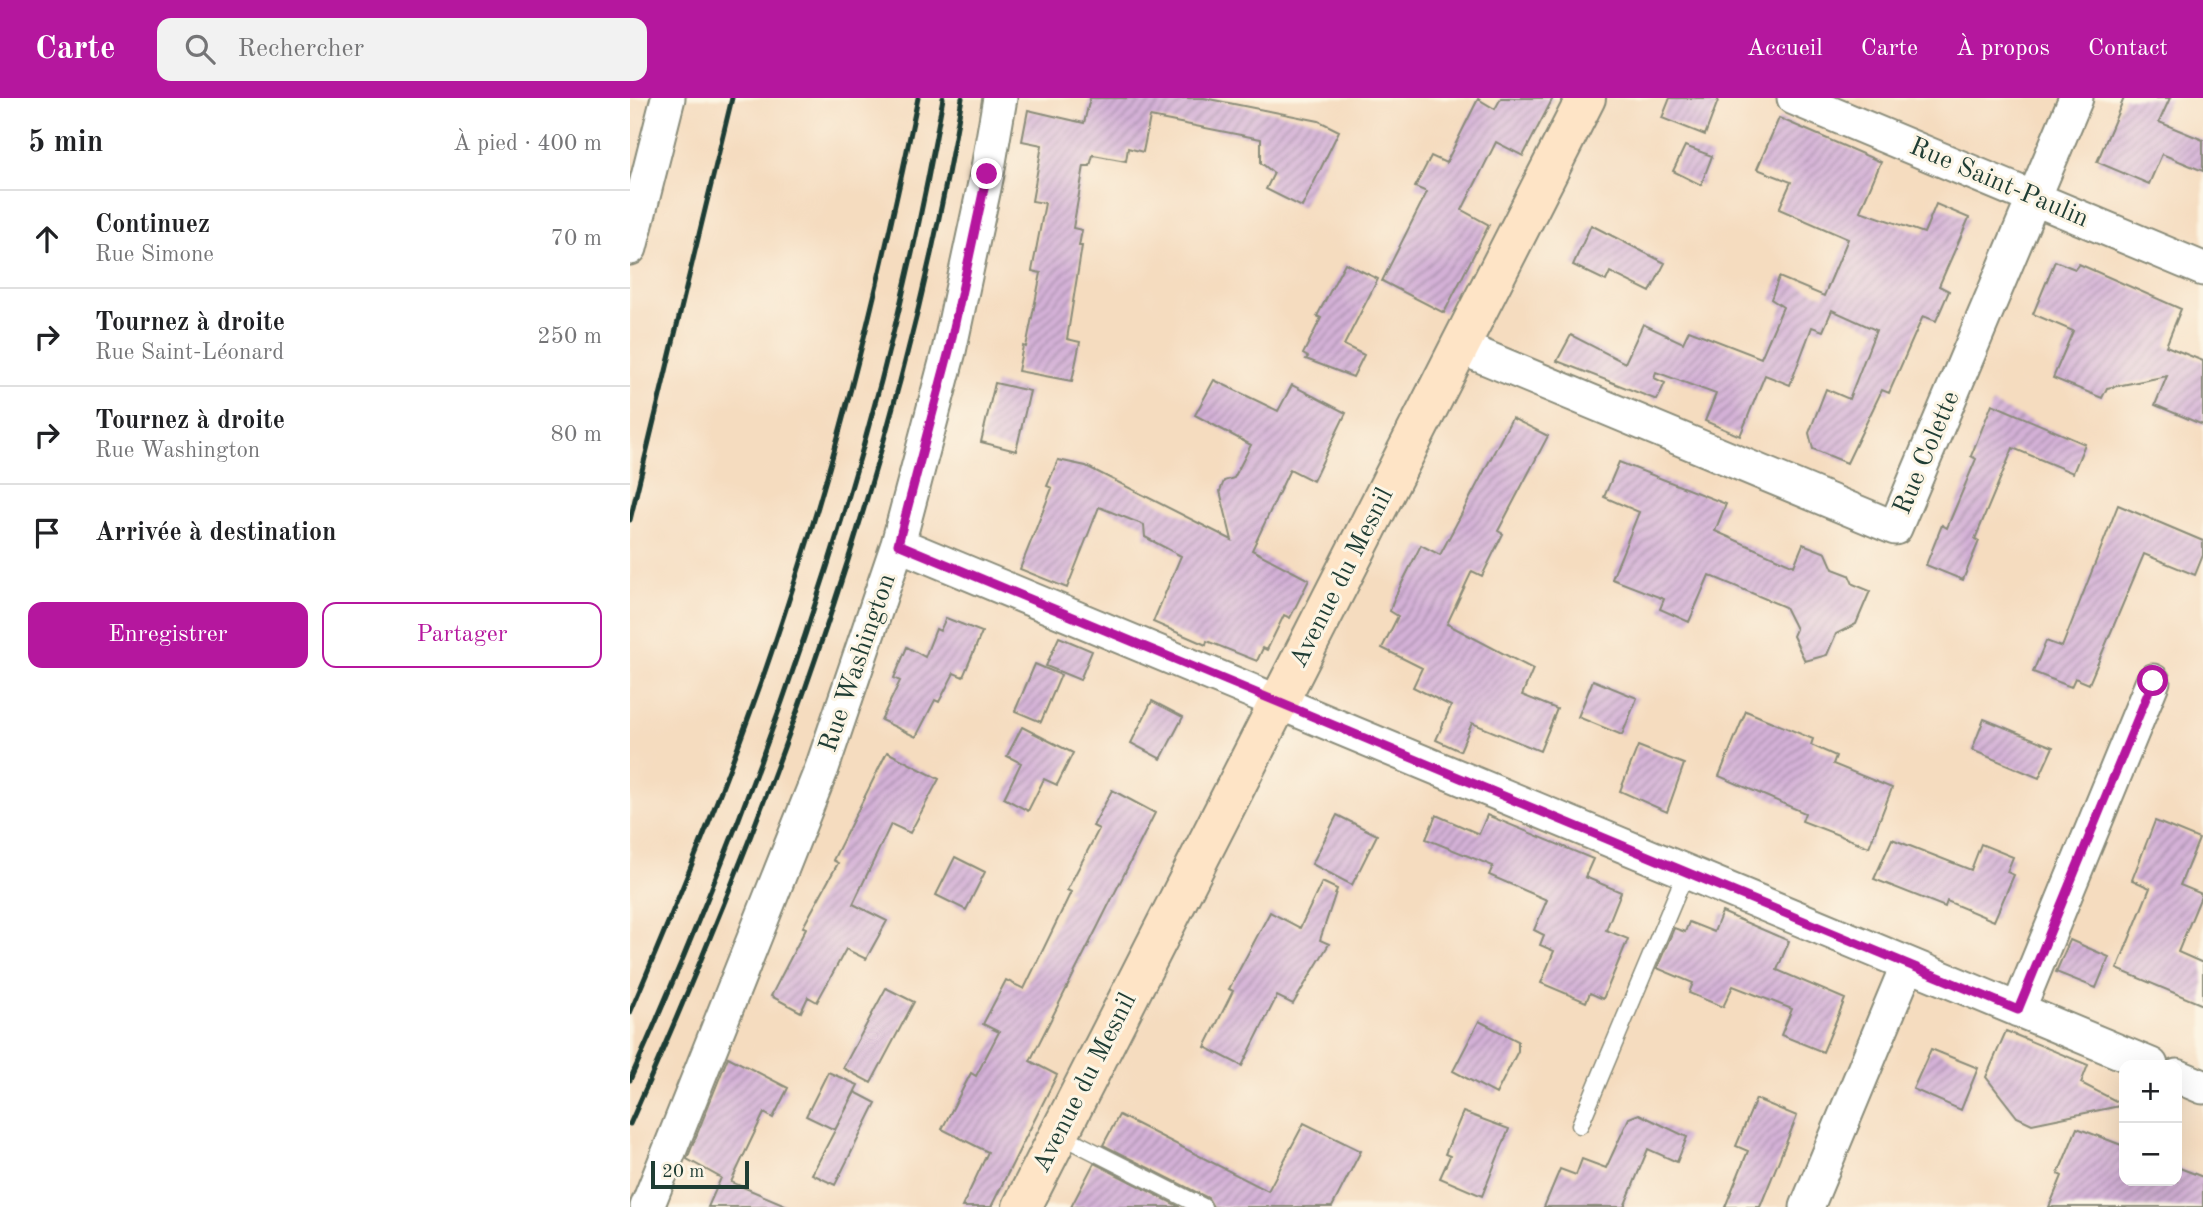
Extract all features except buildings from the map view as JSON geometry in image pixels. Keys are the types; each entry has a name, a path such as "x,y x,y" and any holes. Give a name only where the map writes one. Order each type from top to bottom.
{"street":[{"path":"630,248 668,98"},
{"name":"Rue Washington","path":"647,1207 822,768 898,544 949,351 987,174 1000,98"},
{"name":"Avenue du Mesnil","path":"1022,1207 1586,98"},
{"name":"Rue Saint-Paulin","path":"1794,98 2203,269"},
{"name":"Rue Colette","path":"1460,347 1895,527 2076,98"},
{"path":"898,544 2139,1060"},
{"path":"2018,1010 2153,681"},
{"path":"1807,1207 1908,964"},
{"path":"2182,1078 2203,1087"}],"lane":[{"path":"1580,1125 1686,872"},
{"path":"1059,1134 1203,1207"}],"railway":[{"path":"630,520 732,98"},
{"path":"630,1013 717,800 776,639 813,524 863,342 918,98"},
{"path":"630,1080 682,962 730,842 817,598 855,475 889,350 918,225 943,98"},
{"path":"630,1124 735,875 784,749 828,621 869,492 905,362 936,231 962,98"}],"route":[{"path":"987,174 949,351 898,544 2018,1010 2153,681"}]}
